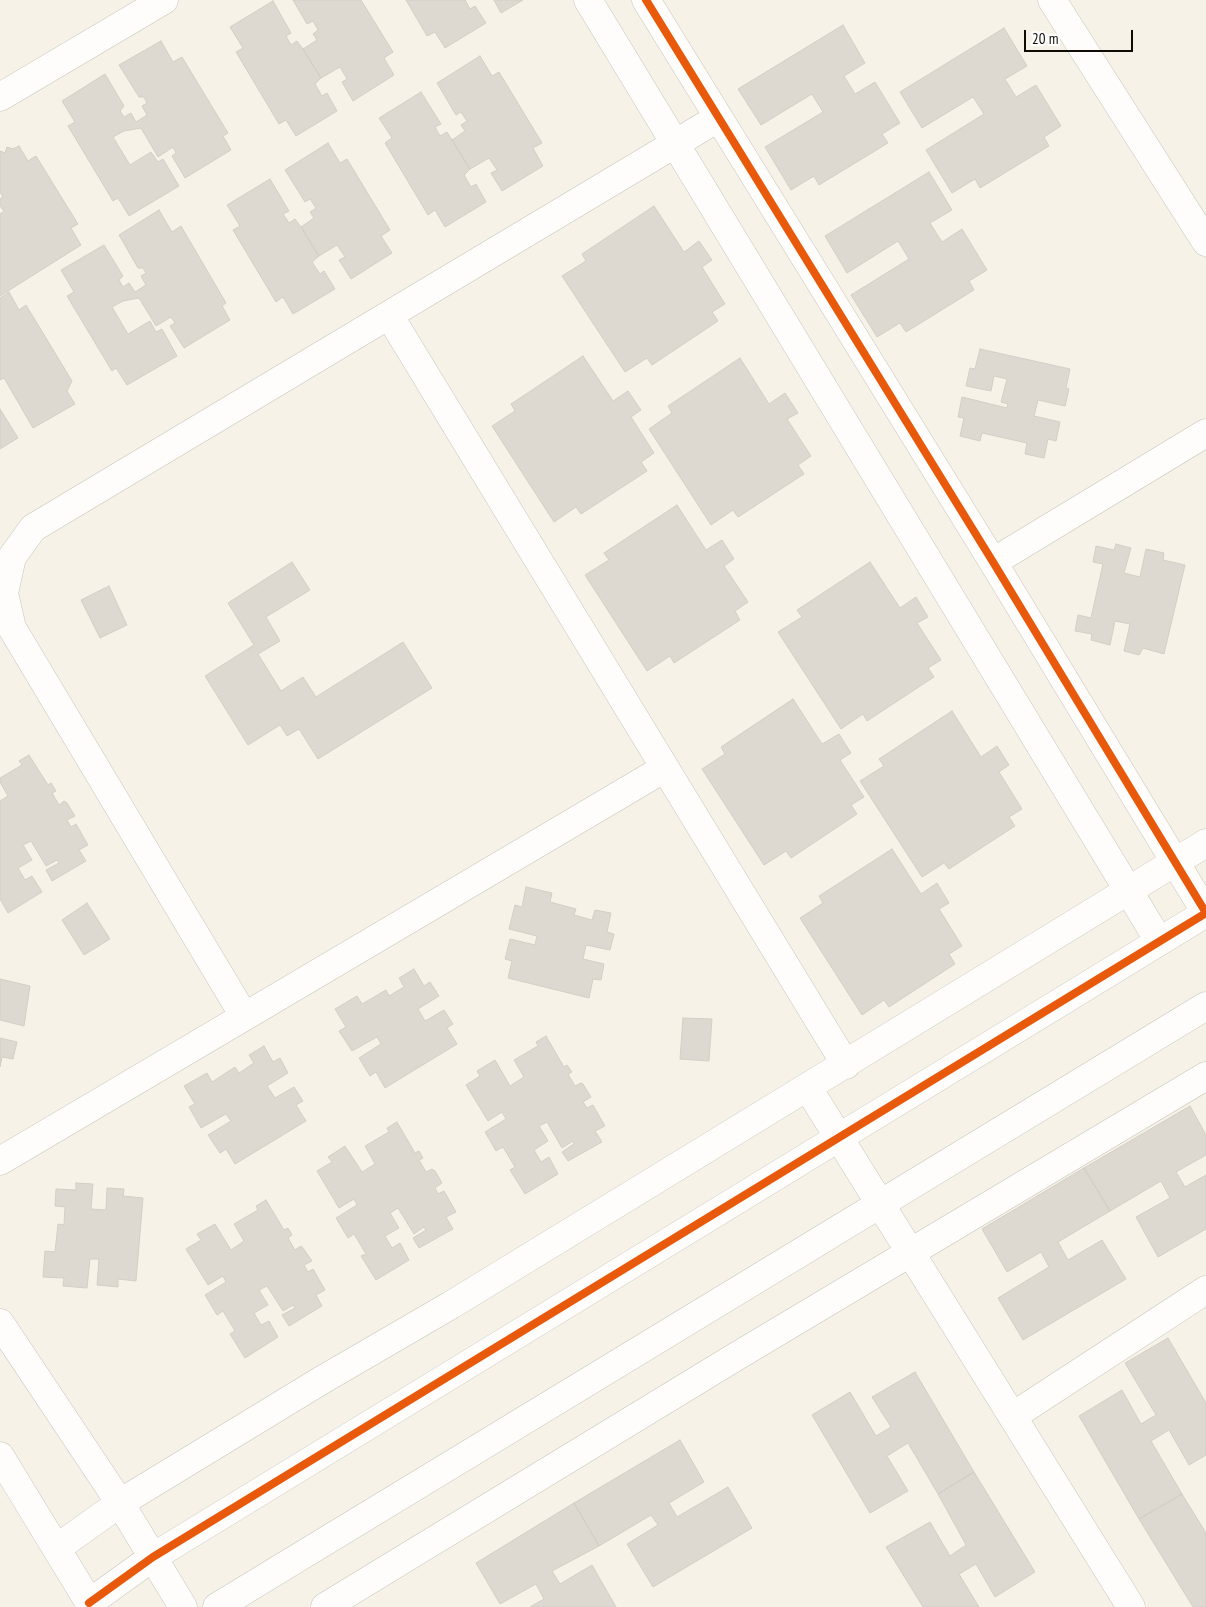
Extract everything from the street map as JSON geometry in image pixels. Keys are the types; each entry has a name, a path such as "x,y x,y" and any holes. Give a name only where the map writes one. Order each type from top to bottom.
{"street":[{"path":"0,98 164,0"},
{"path":"588,0 1158,941"},
{"path":"0,1456 91,1605 153,1557 1206,912 993,562 646,0"},
{"path":"1052,0 1206,242"},
{"path":"244,1016 12,628 4,593 12,557 33,528 718,118"},
{"path":"389,315 846,1065"},
{"path":"993,562 1206,433"},
{"path":"0,1161 665,768"},
{"path":"57,1548 120,1503 846,1065 1206,844"},
{"path":"217,1607 882,1205 1206,1006"},
{"path":"325,1607 911,1252 1206,1076"},
{"path":"808,1088 1131,1607"},
{"path":"1013,1416 1204,1296"},
{"path":"0,1322 120,1503 183,1607"}],"building":[{"path":"293,0 361,0 393,52 384,58 394,75 353,101 342,82 347,79 340,67 321,78 303,49 317,40 313,34 318,30 313,21 307,24"},
{"path":"406,0 465,0 470,9 475,6 486,23 445,48 435,32 427,36"},
{"path":"494,0 523,0 501,13"},
{"path":"273,1 291,33 286,36 291,45 297,41 303,49 321,78 315,84 322,96 327,93 337,111 296,136 286,120 279,124 236,52 243,48 230,27"},
{"path":"843,25 865,63 844,76 855,94 875,82 900,123 882,134 888,143 819,185 814,176 791,190 765,147 823,112 812,94 761,125 738,89"},
{"path":"1004,28 1027,66 1005,79 1016,97 1036,85 1061,126 1044,137 1049,146 980,188 975,179 952,193 926,150 984,114 973,97 922,128 900,92"},
{"path":"161,41 173,62 182,57 228,133 223,136 231,150 185,178 172,156 176,153 173,147 158,157 141,128 124,131 113,137 130,165 151,152 158,162 163,159 179,186 129,216 118,198 113,201 68,126 75,122 62,101 105,74 124,106 120,111 124,117 131,113 136,122 147,115 142,106 147,103 144,97 139,97 119,65"},
{"path":"480,56 492,76 499,72 542,143 533,148 543,166 502,191 491,173 497,170 489,158 470,169 452,140 465,131 461,125 467,121 461,112 456,115 437,83"},
{"path":"421,92 441,124 435,127 440,136 447,132 470,169 464,175 471,187 476,184 486,202 445,227 435,210 428,215 385,143 392,138 379,118"},
{"path":"328,143 340,163 347,159 390,230 381,236 392,253 351,279 339,260 345,257 337,245 319,256 301,227 314,218 310,212 316,208 310,199 305,202 285,170"},
{"path":"19,146 28,161 36,156 78,224 71,228 81,245 0,296 0,214 4,211 0,206 0,199 3,197 0,192 0,151 5,153 7,147 13,149"},
{"path":"929,172 952,210 930,223 942,242 962,229 987,270 969,281 974,290 906,332 900,323 877,337 851,295 909,259 898,241 847,273 825,236"},
{"path":"270,179 289,211 283,214 289,223 295,219 301,227 319,256 312,262 320,274 324,271 335,289 293,314 283,297 276,302 233,230 240,226 227,205"},
{"path":"654,206 684,252 699,241 712,260 702,267 725,304 712,312 718,321 652,365 647,358 625,372 562,276 586,261 582,254"},
{"path":"159,210 172,232 181,226 226,303 222,306 230,320 184,348 170,326 175,323 171,317 156,326 139,298 123,301 112,307 128,334 150,321 156,332 162,329 177,356 127,385 116,368 112,371 67,296 74,292 61,270 104,245 123,276 119,280 123,287 129,283 135,292 146,285 141,276 146,273 143,268 138,268 119,235"},
{"path":"9,292 19,310 26,305 72,381 67,391 75,404 33,428 4,378 0,380 0,298"},
{"path":"980,349 1070,369 1066,388 1069,389 1065,406 1038,400 1034,416 1060,422 1056,441 1048,439 1044,458 1025,454 1027,443 982,433 980,441 960,436 964,418 958,417 962,397 1007,408 1008,404 1001,402 1007,379 994,376 991,391 966,386 970,368 975,369"},
{"path":"583,356 613,401 628,391 641,410 631,417 654,453 641,462 647,471 581,514 576,507 554,522 492,426 515,411 511,404"},
{"path":"740,358 769,404 785,393 798,413 787,419 811,456 798,465 804,474 738,517 733,510 711,525 649,429 672,413 668,406"},
{"path":"0,409 18,438 0,449"},
{"path":"677,505 706,550 722,540 734,559 724,566 748,602 735,611 740,620 674,663 670,656 647,671 585,575 609,560 604,553"},
{"path":"1116,544 1131,548 1124,573 1140,577 1146,549 1164,553 1163,560 1185,565 1164,654 1143,648 1139,655 1124,651 1130,624 1115,621 1110,645 1091,640 1092,634 1075,631 1078,615 1091,618 1103,564 1093,562 1096,546 1114,550"},
{"path":"292,562 310,590 266,617 280,641 258,654 281,691 303,677 316,697 403,642 432,688 318,759 299,729 287,736 280,725 248,745 205,676 254,645 228,603"},
{"path":"870,562 900,608 916,597 928,617 917,623 941,660 928,668 934,677 867,721 863,714 841,729 778,632 802,617 797,610"},
{"path":"109,586 127,625 100,638 81,600"},
{"path":"793,699 822,744 839,734 851,753 840,760 864,797 851,805 857,814 791,858 786,851 764,865 702,769 725,754 721,747"},
{"path":"952,711 981,757 997,746 1009,765 999,772 1022,809 1009,817 1015,826 949,869 944,863 922,877 860,781 884,766 879,759"},
{"path":"29,755 48,785 51,783 56,791 52,793 59,805 64,801 67,803 75,816 67,820 71,827 76,824 88,845 79,850 86,861 52,881 46,870 59,863 57,860 46,866 31,841 23,845 32,860 18,868 25,880 32,876 42,892 8,913 0,899 0,801 8,796 0,782 0,778 22,765 19,761"},
{"path":"892,849 921,894 937,883 949,903 939,909 962,946 949,954 955,964 889,1007 884,1000 862,1015 800,918 823,903 819,896"},
{"path":"526,887 552,893 550,902 576,909 574,915 592,920 595,910 611,913 607,932 614,934 610,950 586,945 583,959 604,964 601,980 593,979 589,998 508,978 512,961 505,959 510,939 535,945 537,936 509,929 515,905 522,907"},
{"path":"87,903 110,939 84,955 62,920"},
{"path":"414,969 424,986 430,982 439,996 418,1009 425,1021 444,1010 453,1024 447,1028 457,1044 385,1088 376,1072 370,1076 359,1058 381,1044 377,1037 352,1051 339,1031 346,1027 335,1009 357,996 362,1004 386,990 389,996 404,987 399,978"},
{"path":"0,979 30,986 24,1026 0,1020"},
{"path":"683,1018 712,1019 709,1061 680,1059"},
{"path":"546,1036 564,1067 567,1065 572,1072 568,1074 575,1086 583,1084 591,1097 583,1102 587,1108 593,1105 605,1126 595,1131 602,1142 568,1161 562,1152 574,1144 573,1141 562,1148 547,1122 539,1126 548,1141 534,1150 541,1162 549,1157 558,1174 525,1194 510,1170 515,1167 503,1147 496,1151 485,1132 506,1119 502,1112 488,1121 466,1085 480,1076 477,1071 495,1060 510,1086 524,1077 514,1060 538,1046 536,1042"},
{"path":"0,1038 17,1042 13,1059 2,1057 0,1067"},
{"path":"264,1046 273,1062 280,1058 288,1073 267,1086 275,1098 294,1087 303,1101 296,1105 306,1121 235,1164 226,1149 220,1153 208,1135 231,1121 226,1114 201,1128 189,1107 195,1104 184,1086 207,1073 212,1082 235,1067 239,1073 254,1063 249,1055"},
{"path":"1190,1106 1206,1135 1206,1155 1176,1172 1185,1187 1206,1175 1206,1229 1158,1257 1136,1217 1170,1198 1161,1181 1110,1211 1084,1168"},
{"path":"397,1122 415,1153 419,1151 423,1158 419,1160 426,1172 432,1169 435,1171 442,1183 435,1188 438,1194 444,1191 456,1212 446,1217 453,1229 419,1248 413,1238 426,1230 424,1227 414,1234 398,1208 390,1213 399,1228 385,1236 392,1248 400,1243 409,1260 376,1280 361,1256 366,1254 354,1234 348,1238 336,1218 357,1205 354,1199 339,1208 317,1171 332,1162 328,1157 345,1146 362,1172 375,1164 365,1146 389,1132 387,1128"},
{"path":"1084,1168 1110,1211 1058,1242 1068,1260 1102,1240 1126,1279 1023,1340 998,1298 1049,1267 1041,1252 1007,1272 982,1229"},
{"path":"76,1183 93,1184 91,1209 106,1210 107,1188 124,1189 123,1196 143,1198 136,1281 118,1279 118,1287 97,1285 99,1259 90,1259 87,1288 63,1286 64,1278 43,1277 45,1251 55,1252 58,1224 64,1225 65,1207 55,1206 56,1189 76,1190"},
{"path":"266,1200 284,1230 288,1228 292,1235 288,1238 295,1250 301,1246 312,1261 304,1265 308,1272 313,1269 325,1290 316,1295 322,1306 289,1326 282,1315 295,1308 293,1305 283,1311 267,1286 259,1290 268,1305 254,1313 261,1325 269,1321 278,1337 245,1358 230,1334 235,1331 223,1311 217,1315 205,1295 226,1282 223,1276 208,1285 186,1249 201,1240 197,1234 215,1224 231,1250 244,1241 234,1224 258,1210 256,1206"},
{"path":"1168,1338 1206,1403 1206,1455 1189,1465 1169,1430 1151,1441 1182,1494 1139,1519 1079,1416 1122,1390 1141,1424 1156,1415 1125,1363"},
{"path":"915,1372 974,1472 938,1494 908,1443 887,1456 908,1491 870,1513 812,1415 850,1392 876,1436 891,1427 872,1397"},
{"path":"680,1440 704,1482 669,1503 677,1517 728,1487 752,1528 653,1587 627,1544 658,1525 651,1515 599,1546 574,1503"},
{"path":"974,1472 1035,1572 995,1597 976,1564 959,1574 979,1607 923,1607 886,1547 930,1522 950,1556 966,1545 938,1494"},
{"path":"1182,1494 1206,1533 1206,1607 1193,1607 1139,1519"},
{"path":"574,1503 599,1546 552,1571 560,1584 592,1565 616,1607 530,1607 544,1599 536,1584 500,1604 476,1563"}],"cycle path":[{"path":"89,1603 153,1557 1206,913 993,562 646,0"}]}
